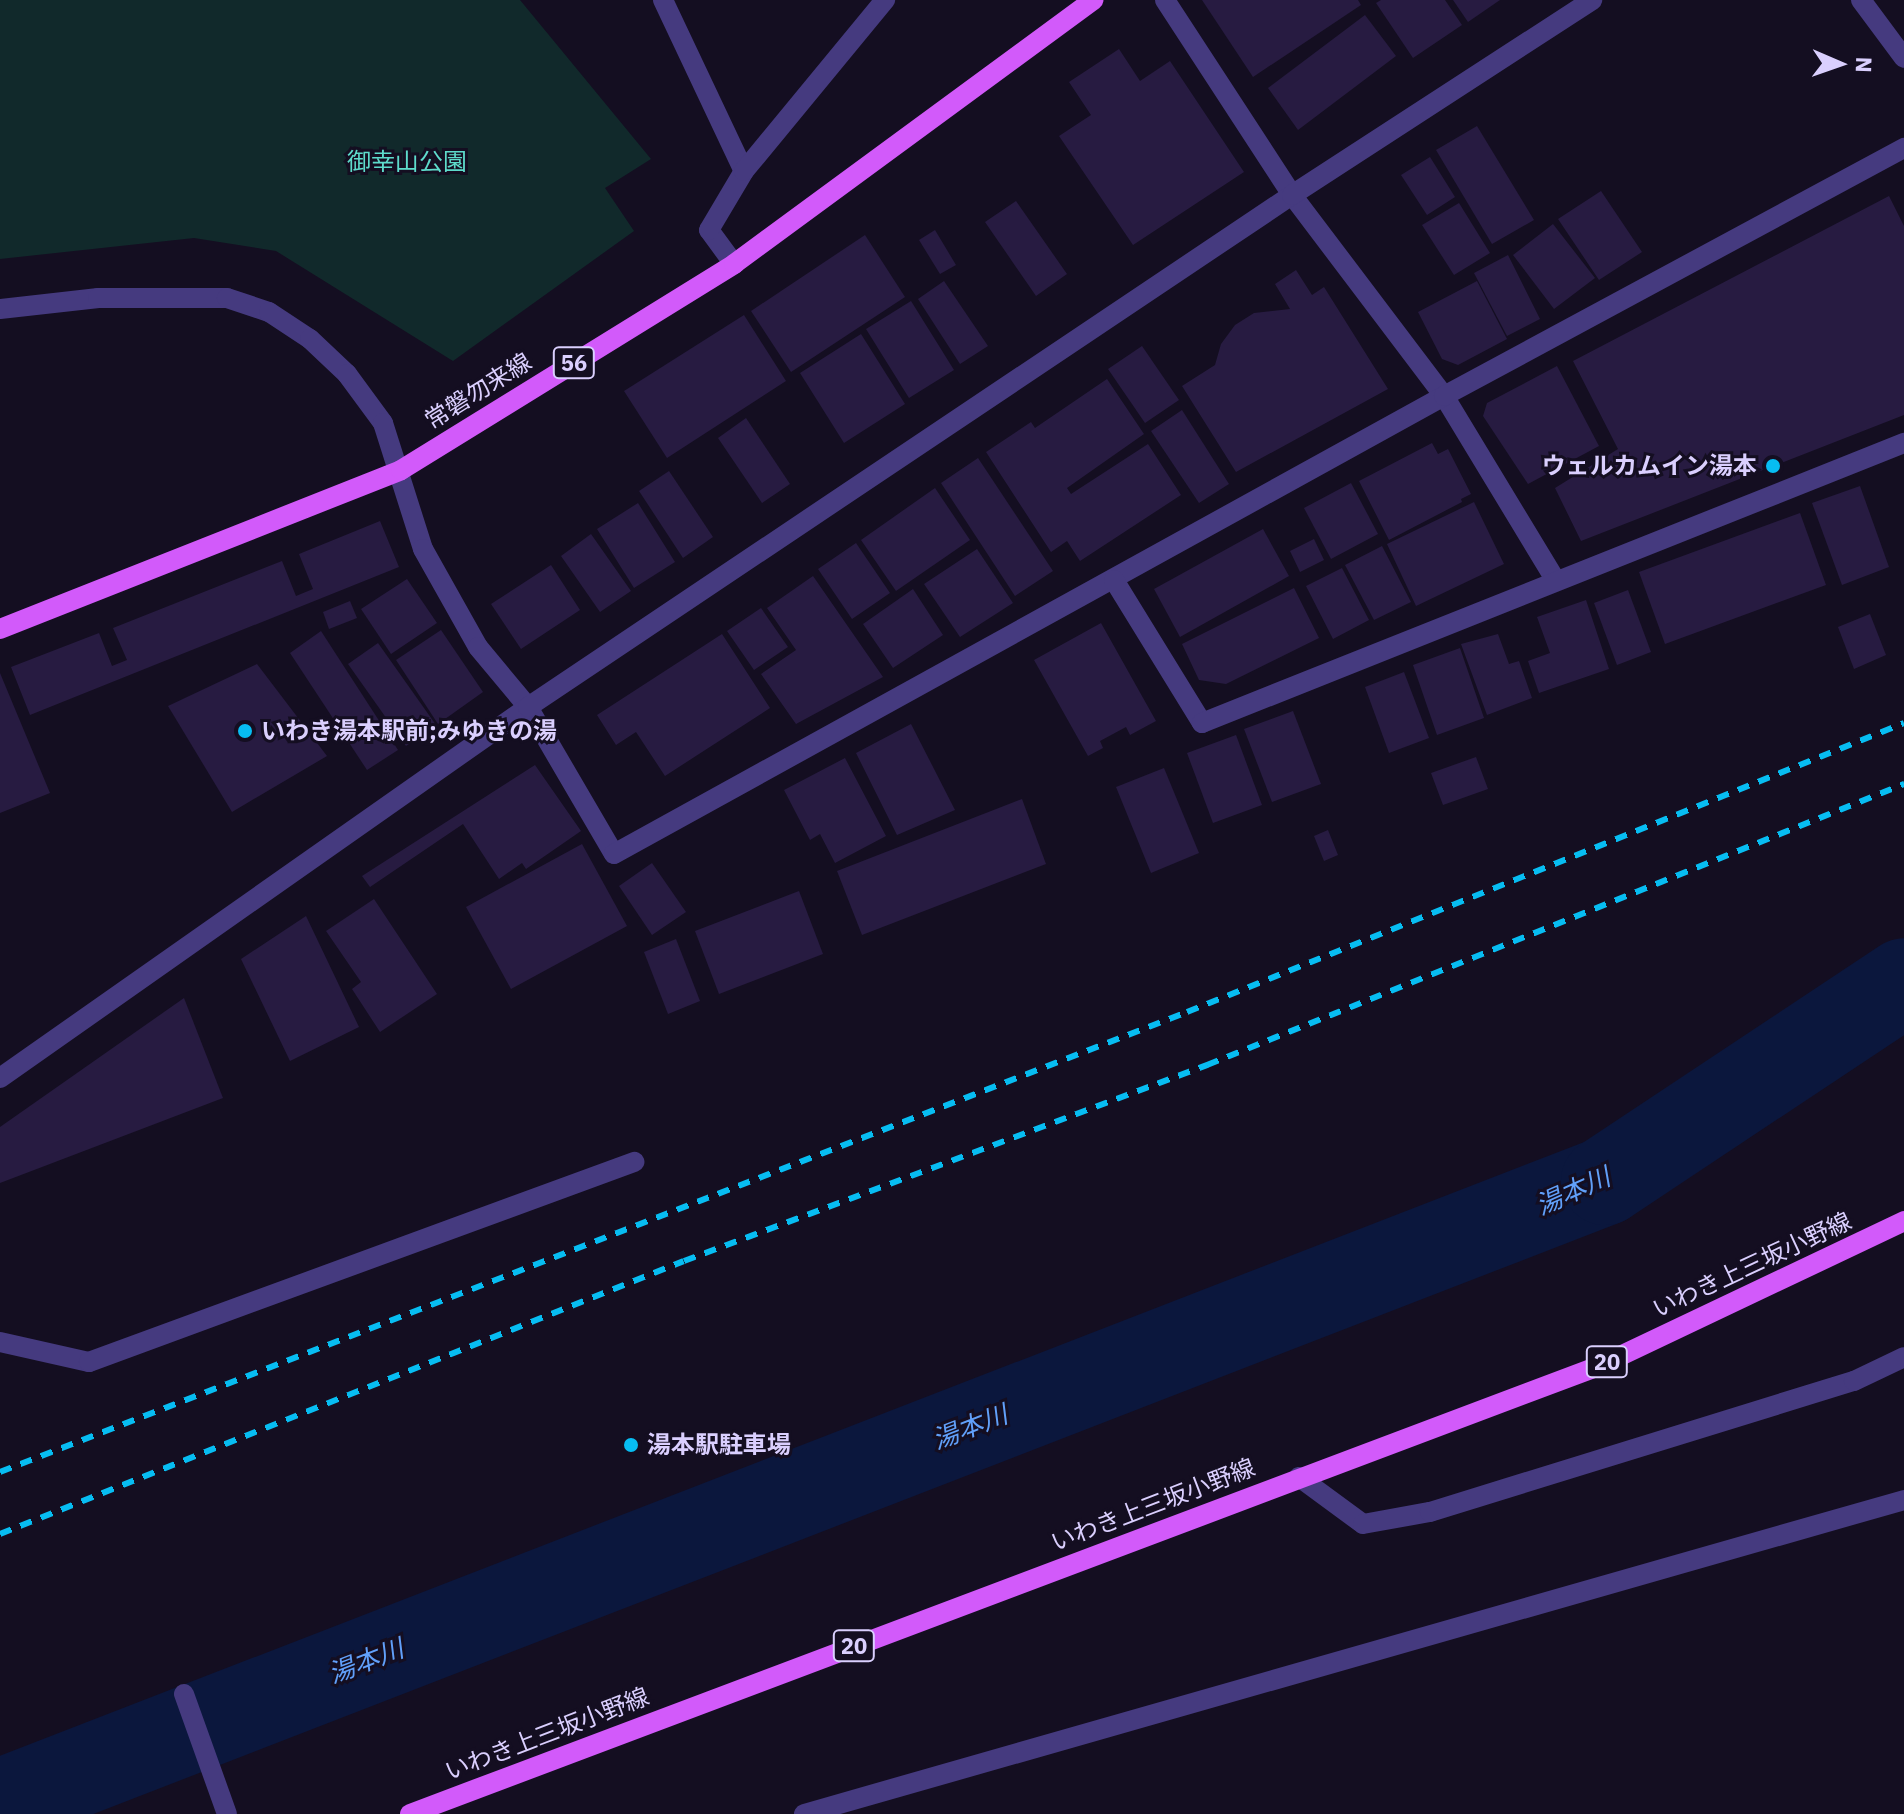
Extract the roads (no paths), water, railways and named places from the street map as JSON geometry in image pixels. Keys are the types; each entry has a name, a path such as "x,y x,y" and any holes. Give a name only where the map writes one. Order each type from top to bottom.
{"main road":[{"name":"常磐勿来線","path":"0,629 401,470 734,264 1094,0"},
{"name":"いわき上三坂小野線","path":"410,1814 1599,1366 1904,1221"}],"street":[{"path":"734,264 709,230 744,171 885,0"},
{"path":"1165,0 1292,195 1444,396 1556,581"},
{"path":"0,1078 528,707 1292,195 1592,0"},
{"path":"1861,0 1904,58"},
{"path":"667,2 744,171"},
{"path":"0,309 98,298 227,298 269,312 310,339 347,374 383,423 401,470 423,549 478,647 528,707 614,854 1444,396 1904,148"},
{"path":"1114,580 1202,723 1904,443"},
{"path":"0,1342 89,1362 634,1162"},
{"path":"1299,1477 1363,1524 1430,1512 1854,1381 1904,1357"},
{"path":"804,1814 1904,1500"},
{"path":"184,1694 227,1814"}],"waterway":[{"name":"湯本川","path":"0,1803 1605,1181 1904,982"}],"railway":[{"path":"0,1472 1187,1012 1904,723"},
{"path":"0,1534 684,1261 1207,1065 1904,784"}],"place":[{"name":"ウェルカムイン湯本","path":"1773,466"},
{"name":"いわき湯本駅前;みゆきの湯","path":"245,731"},
{"name":"湯本駅駐車場","path":"631,1445"}],"park label":[{"name":"御幸山公園","path":"407,162"}]}
